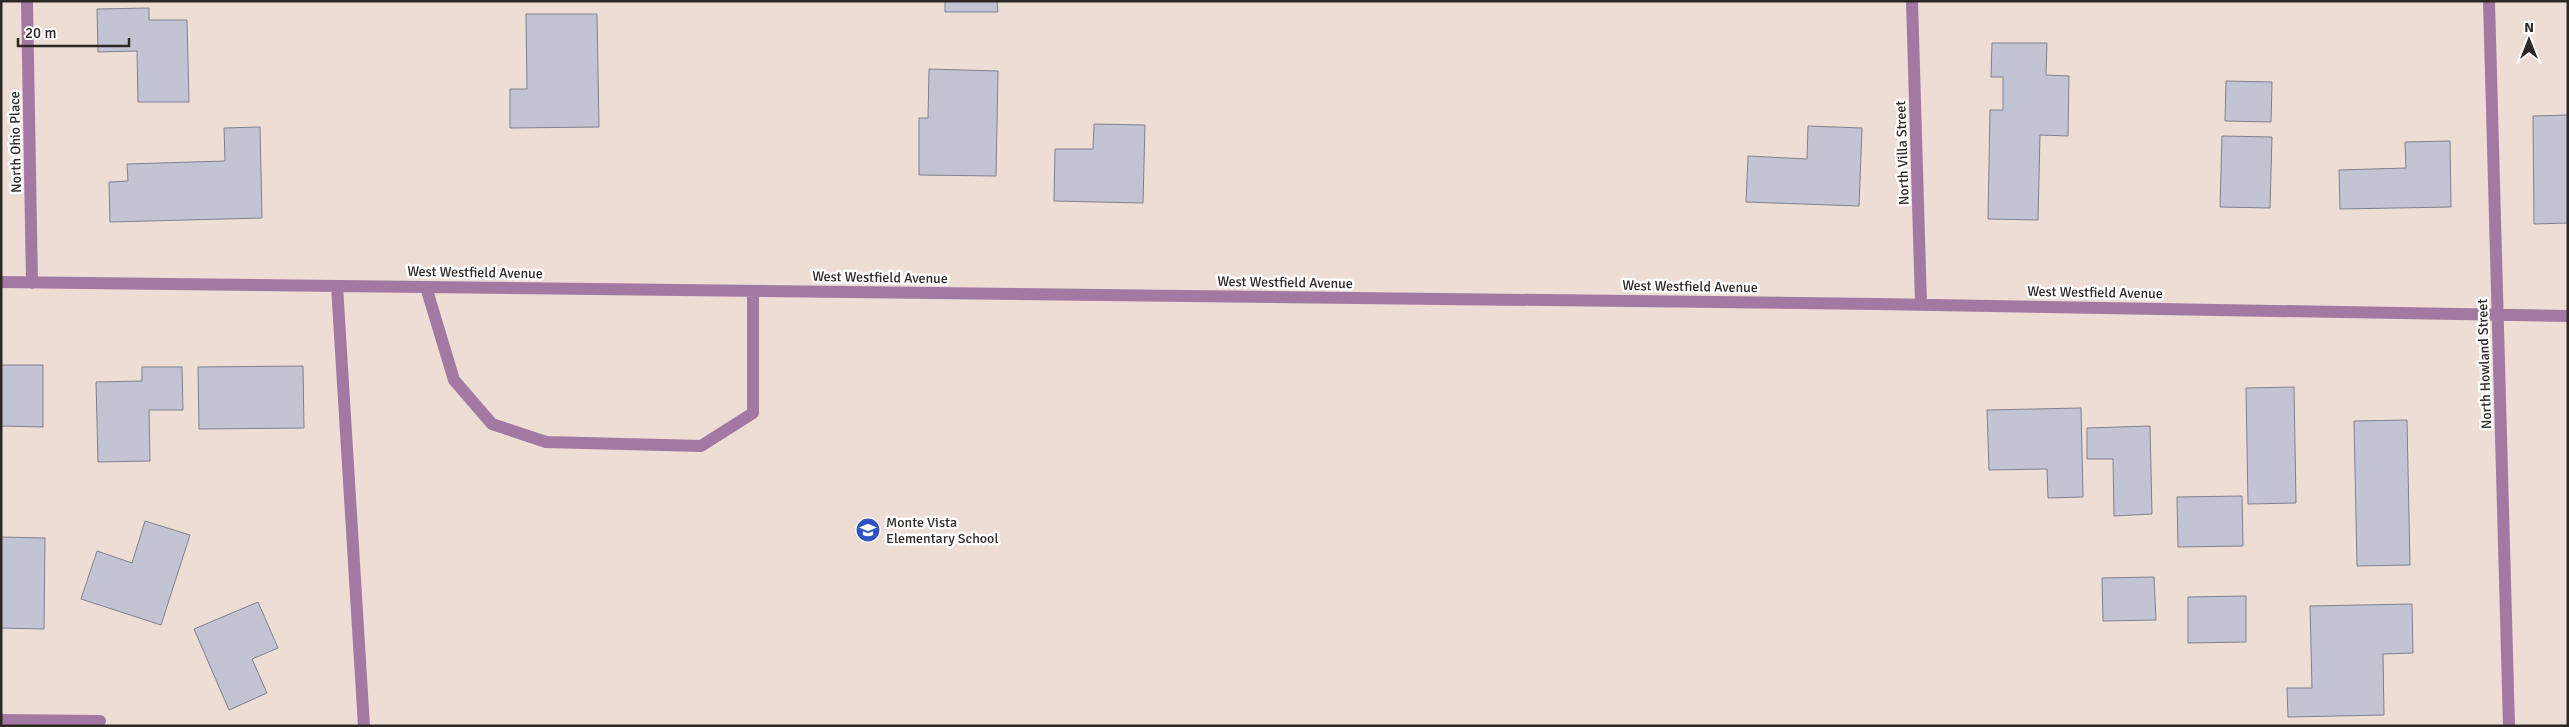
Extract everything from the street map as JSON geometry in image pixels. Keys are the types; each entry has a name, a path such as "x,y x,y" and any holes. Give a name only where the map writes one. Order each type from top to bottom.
{"street":[{"name":"North Ohio Place","path":"28,1 32,282"},
{"name":"North Villa Street","path":"1912,1 1921,304"},
{"name":"North Howland Street","path":"2490,1 2509,726"},
{"name":"West Westfield Avenue","path":"1,282 1921,304 2568,316"},
{"path":"337,286 364,726"},
{"path":"426,287 454,380 492,424 546,442 626,446 701,446 753,413 753,291"},
{"path":"1,720 100,721"}],"building":[{"path":"945,1 997,1 998,12 945,12"},
{"path":"149,8 149,20 187,20 189,102 138,102 137,51 98,52 97,9"},
{"path":"526,14 597,14 599,127 510,128 510,89 527,89"},
{"path":"1992,43 2047,43 2046,75 2069,76 2068,136 2040,135 2038,220 1988,219 1990,110 2003,110 2003,77 1991,77"},
{"path":"929,69 998,71 996,176 919,175 919,118 928,118"},
{"path":"2226,81 2272,82 2271,122 2225,121"},
{"path":"2568,115 2568,223 2534,224 2533,116"},
{"path":"1094,124 1145,125 1143,203 1054,201 1055,149 1093,149"},
{"path":"1808,126 1862,128 1859,206 1746,202 1748,156 1807,159"},
{"path":"260,127 262,218 110,222 109,182 128,181 127,164 225,161 224,128"},
{"path":"2222,136 2272,137 2270,208 2220,207"},
{"path":"2450,141 2451,207 2340,209 2339,170 2406,168 2405,142"},
{"path":"1,365 43,365 43,427 1,426"},
{"path":"303,366 304,428 199,429 198,367"},
{"path":"142,367 182,367 183,410 149,410 150,461 98,462 96,382 142,381"},
{"path":"2294,387 2296,503 2248,504 2246,388"},
{"path":"2081,408 2083,497 2048,498 2047,469 1989,470 1987,410"},
{"path":"2407,420 2410,565 2357,566 2354,421"},
{"path":"2150,426 2152,514 2114,516 2113,459 2087,459 2087,428"},
{"path":"2242,496 2243,546 2178,547 2177,497"},
{"path":"145,521 190,535 161,625 81,599 97,551 132,563"},
{"path":"1,537 45,538 44,629 1,628"},
{"path":"2154,577 2156,620 2103,621 2102,578"},
{"path":"2246,596 2246,642 2188,643 2188,597"},
{"path":"258,602 278,648 252,659 267,693 229,710 194,629"},
{"path":"2412,604 2413,653 2383,654 2384,715 2288,717 2287,688 2312,688 2310,606"}],"place":[{"name":"Monte Vista Elementary School","path":"868,530"}]}
